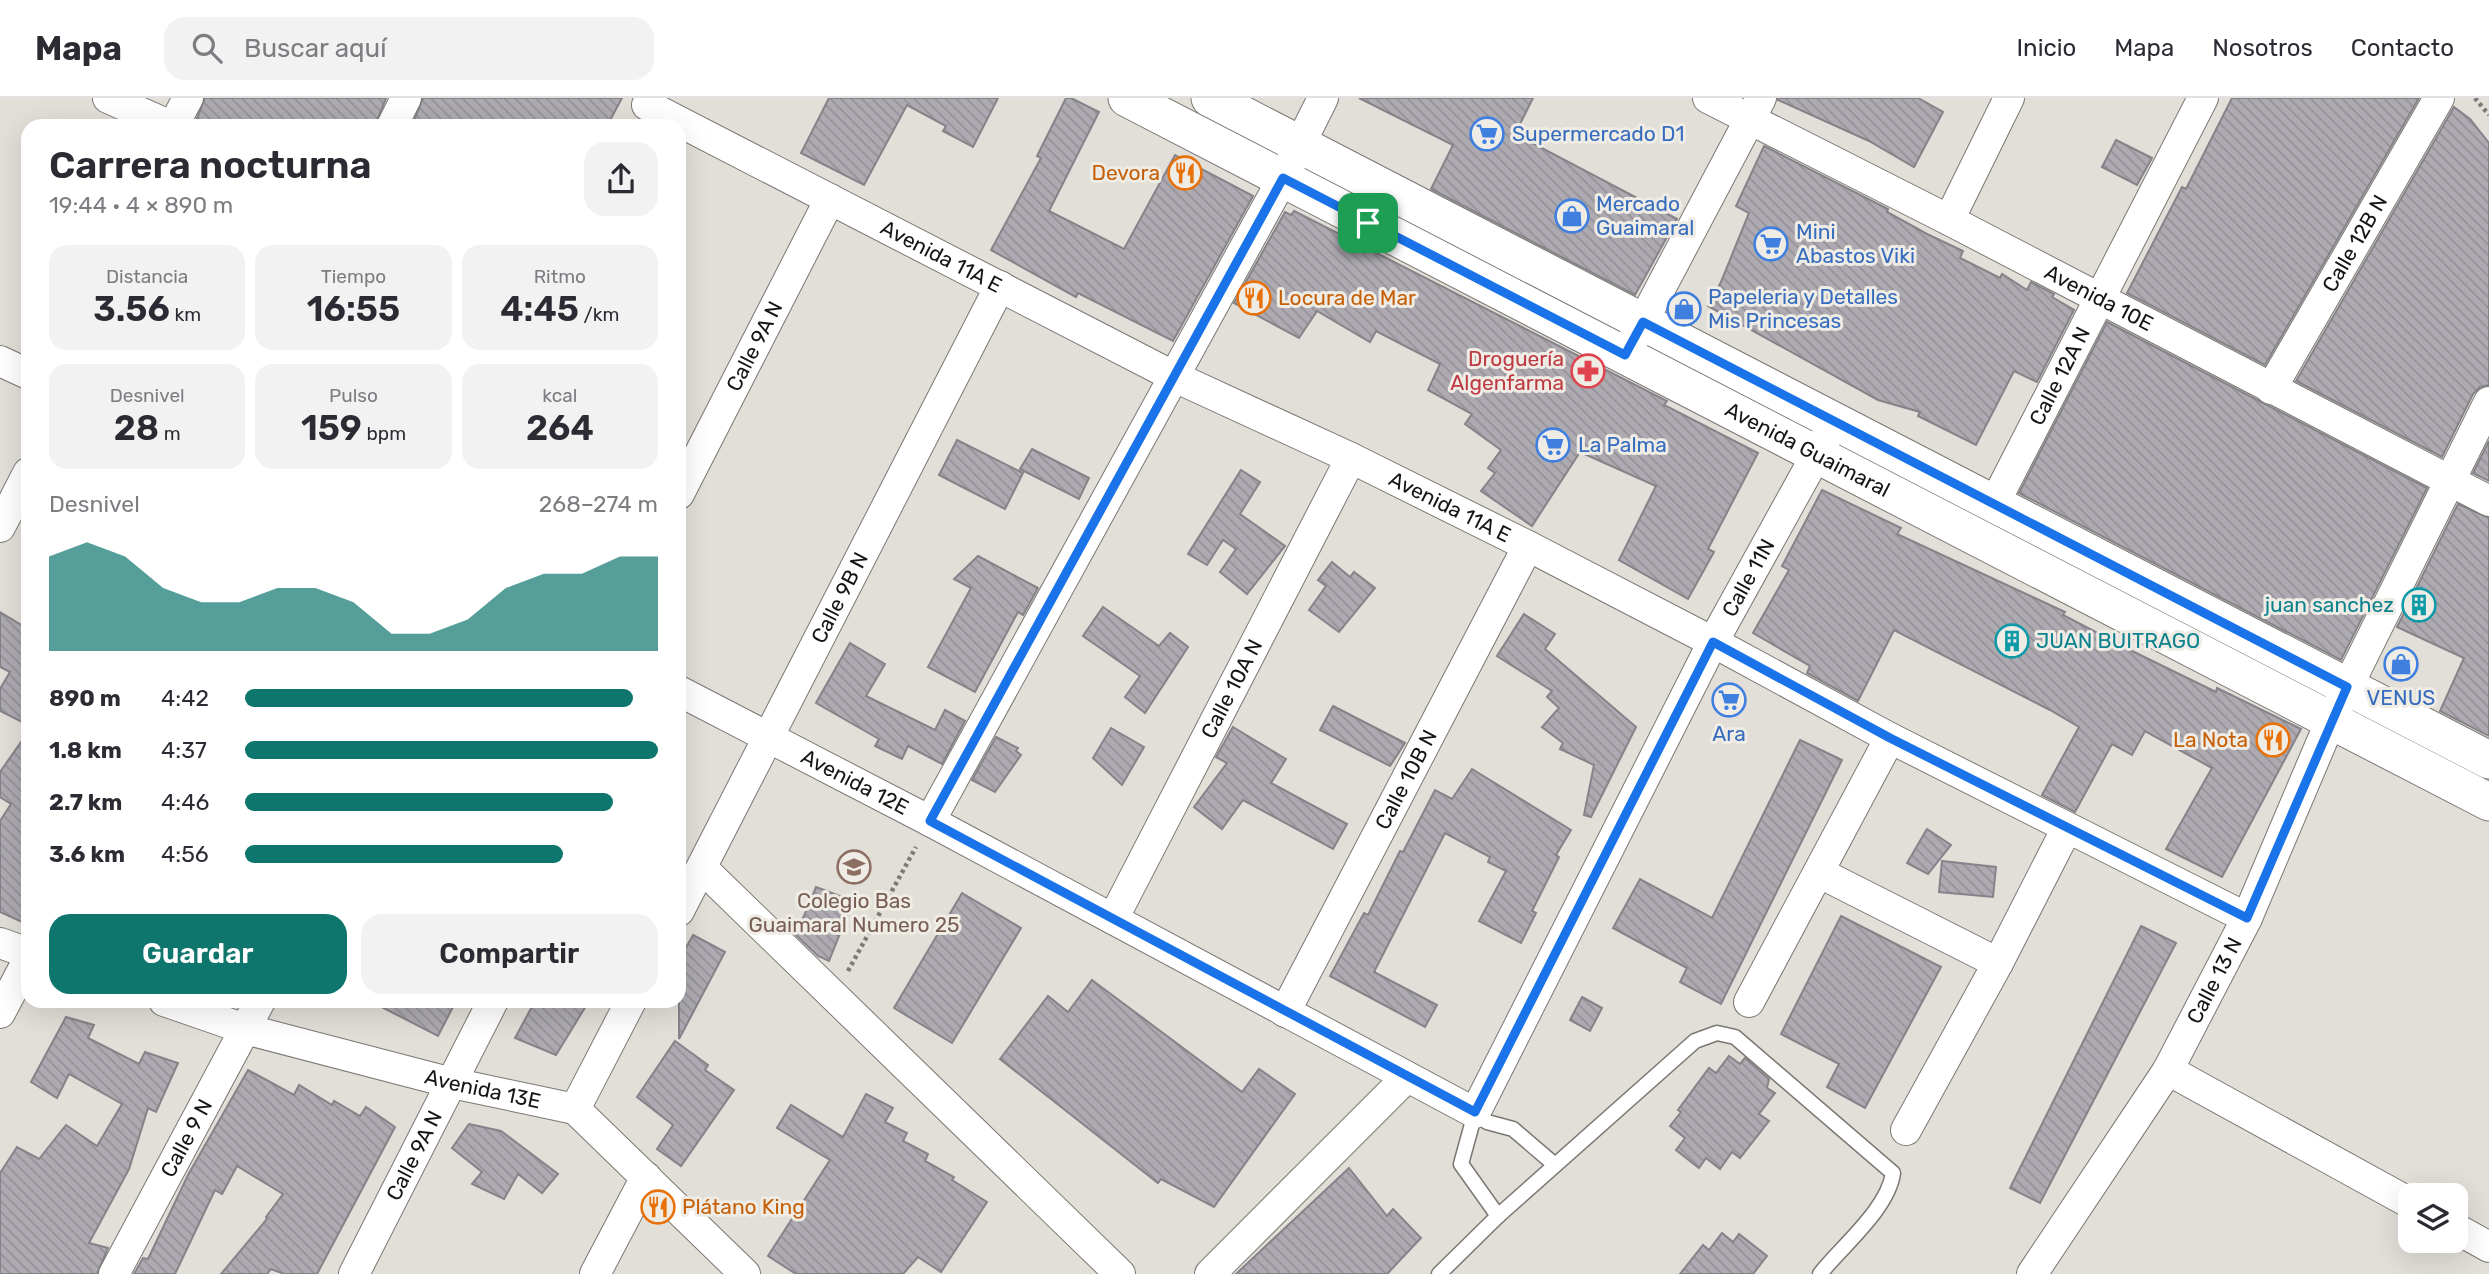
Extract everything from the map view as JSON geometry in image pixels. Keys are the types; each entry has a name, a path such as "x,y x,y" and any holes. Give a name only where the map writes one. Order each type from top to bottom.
{"street":[{"path":"108,98 156,119"},
{"path":"176,119 188,98"},
{"path":"396,119 406,98"},
{"name":"Avenida Guaimaral","path":"1127,98 2489,802"},
{"name":"Avenida Guaimaral","path":"1210,98 2489,760"},
{"path":"930,821 1175,377 1301,145 1323,98"},
{"name":"Avenida 10E","path":"1708,98 1755,109 1949,220 2489,501"},
{"path":"1949,220 2009,98"},
{"name":"Calle 12A N","path":"1994,504 2203,98"},
{"name":"Calle 12B N","path":"2271,389 2438,98"},
{"path":"1625,355 1755,109"},
{"name":"Avenida 11A E","path":"645,110 664,119"},
{"name":"Avenida 11A E","path":"686,130 831,200 1175,377 1350,458 1528,546 1890,738 2247,918"},
{"name":"Calle 9A N","path":"686,480 831,200"},
{"name":"Calle 9B N","path":"686,898 1000,286"},
{"path":"0,361 21,371"},
{"name":"Calle 13 N","path":"2032,1274 2168,1070 2247,918 2331,720 2489,402"},
{"name":"Calle 11N","path":"1475,1112 1713,642 1835,421"},
{"name":"Calle 10A N","path":"1112,919 1350,458"},
{"path":"0,527 21,486"},
{"name":"Calle 10B N","path":"1285,1012 1528,546"},
{"name":"Avenida 12E","path":"686,695 930,821 1475,1112"},
{"path":"1749,1002 1890,738"},
{"path":"1906,1130 1998,963 2067,828"},
{"path":"702,867 1120,1274"},
{"path":"1820,873 1998,963"},
{"path":"0,943 21,950"},
{"path":"0,1013 21,973"},
{"name":"Avenida 13E","path":"184,1008 245,1029 452,1083 575,1109"},
{"name":"Calle 9 N","path":"114,1274 256,1008"},
{"name":"Calle 9A N","path":"354,1274 490,1008"},
{"path":"627,1008 575,1109 745,1274"},
{"path":"2168,1070 2398,1196"},
{"path":"1210,1274 1407,1077"},
{"path":"595,1274 646,1177"},
{"path":"2468,1235 2489,1247"}],"lane":[{"path":"1439,1274 1498,1216 1695,1041 1717,1033 1735,1037 1892,1173 1891,1186 1870,1217 1821,1274"},
{"path":"1498,1216 1461,1164 1475,1112 1487,1122 1513,1129 1555,1165"}],"path":[{"path":"2475,98 2489,115"},
{"path":"834,996 930,821"}],"building":[{"path":"205,98 386,98 378,119 197,119"},
{"path":"423,98 622,98 611,119 415,119"},
{"path":"829,98 998,98 973,147 943,131 946,126 907,105 864,185 801,153"},
{"path":"1066,98 1099,112 1049,211 1124,249 1175,155 1253,196 1173,341 1078,293 1076,297 991,250 1041,158 1037,156"},
{"name":"Mercado Guaimaral","path":"1359,98 1533,98 1515,134 1677,219 1635,295 1431,189 1453,145"},
{"path":"1778,98 1918,98 1943,112 1914,167 1869,141"},
{"path":"2232,98 2419,98 2265,365 2127,293 2182,187 2186,189"},
{"path":"2454,107 2470,119 2489,143 2489,385 2480,387 2473,394 2442,457 2296,381"},
{"path":"2116,140 2152,158 2137,185 2102,167"},
{"path":"1764,146 1888,209 1887,212 1963,251 1960,258 2000,278 2002,274 2027,290 2031,282 2054,294 2052,297 2074,310 2037,382 2014,371 1976,445 1918,416 1920,412 1878,400 1708,306 1721,282 1749,213 1736,206"},
{"path":"1294,211 1667,401 1664,405 1758,453 1708,549 1714,552 1688,599 1619,560 1656,486 1580,452 1532,526 1481,491 1495,473 1488,468 1501,450 1465,424 1472,414 1428,390 1440,364 1376,331 1370,342 1317,311 1299,338 1234,303 1285,212 1291,215"},
{"path":"2107,322 2427,488 2341,660 2019,493"},
{"path":"957,440 1023,473 1005,509 939,475"},
{"path":"2489,441 2489,481 2473,473"},
{"path":"1032,449 1089,478 1079,499 1020,469"},
{"path":"1241,470 1260,482 1240,514 1285,546 1247,594 1220,572 1236,549 1223,540 1207,565 1188,554"},
{"path":"1822,490 1901,528 1897,534 2065,612 2063,615 2216,692 2217,688 2301,729 2222,877 2166,849 2212,768 2145,731 2132,755 2112,744 2075,812 2042,795 2079,727 2050,710 1894,630 1858,701 1807,673 1810,666 1753,633 1789,570 1782,566"},
{"path":"2458,504 2489,518 2489,736 2440,711 2464,658 2397,627"},
{"path":"978,556 1038,588 1023,615 1018,612 975,692 928,667 971,588 954,579"},
{"path":"1332,562 1350,577 1354,572 1375,588 1339,632 1309,610 1326,586 1318,580"},
{"path":"1103,607 1159,646 1170,633 1188,647 1145,713 1125,697 1140,676 1083,636"},
{"path":"0,612 21,625 21,722 0,711 0,689 10,672 0,667"},
{"path":"1524,614 1555,634 1545,649 1636,727 1591,817 1584,815 1594,765 1560,749 1563,743 1542,727 1559,708 1547,697 1552,691 1497,656"},
{"path":"850,643 885,664 866,696 935,730 945,710 965,721 942,764 908,746 902,759 875,746 879,739 816,703"},
{"path":"1333,706 1405,743 1390,766 1320,730"},
{"path":"1233,727 1286,759 1271,783 1347,824 1333,849 1243,800 1222,829 1194,807 1227,763 1216,757"},
{"path":"1111,728 1144,747 1122,785 1093,758"},
{"path":"996,737 1018,748 1016,751 1021,755 995,792 972,780"},
{"path":"1800,740 1842,760 1721,1004 1680,982 1687,968 1613,928 1640,879 1712,918"},
{"path":"21,742 21,922 0,912 0,821 11,804 0,797 0,772"},
{"path":"1472,769 1571,830 1556,855 1559,857 1532,911 1536,913 1521,943 1479,921 1506,871 1488,862 1490,857 1445,833 1374,972 1437,1005 1425,1027 1330,976 1364,913 1368,915 1435,790 1452,799"},
{"path":"1927,829 1951,845 1928,874 1907,863"},
{"path":"1942,861 1996,867 1993,897 1939,892"},
{"path":"816,887 853,901 829,961 818,956 796,935"},
{"path":"962,893 1021,928 952,1043 894,1008"},
{"path":"1841,916 1941,967 1865,1108 1827,1087 1839,1064 1781,1034"},
{"path":"2141,926 2176,943 2040,1203 2010,1188"},
{"path":"693,935 725,952 679,1039 679,1008 686,1008 686,948"},
{"path":"1092,980 1242,1092 1259,1069 1295,1094 1214,1207 1161,1179 1158,1183 1000,1059 1048,996 1068,1012"},
{"path":"1582,997 1602,1008 1590,1031 1570,1020"},
{"path":"384,1008 452,1008 438,1036"},
{"path":"531,1008 585,1008 556,1055 515,1038"},
{"path":"66,1017 94,1025 88,1038 139,1064 145,1052 178,1063 156,1112 148,1108 129,1169 89,1243 108,1248 97,1274 0,1274 0,1173 17,1147 39,1159 66,1125 97,1146 122,1104 69,1074 57,1098 31,1082"},
{"path":"675,1041 708,1065 705,1070 734,1090 681,1166 657,1149 673,1125 637,1097"},
{"path":"1729,1056 1740,1064 1745,1058 1769,1079 1767,1088 1775,1093 1759,1114 1769,1121 1740,1158 1732,1152 1720,1169 1706,1158 1699,1168 1676,1150 1685,1138 1670,1126 1681,1112 1678,1110 1709,1068 1716,1073"},
{"path":"248,1070 294,1095 299,1085 332,1105 334,1101 360,1116 366,1107 395,1127 317,1274 284,1274 271,1269 267,1274 221,1274 267,1219 283,1194 237,1166 222,1194 215,1190 175,1274 134,1274 143,1258 148,1259 188,1175"},
{"path":"866,1094 893,1108 885,1122 907,1133 903,1141 928,1154 925,1161 954,1177 952,1180 987,1202 941,1272 918,1257 903,1274 796,1274 768,1256 830,1160 777,1128 791,1105 843,1137"},
{"path":"469,1124 501,1131 558,1174 542,1193 518,1174 504,1199 472,1184 482,1172 452,1148"},
{"path":"1349,1168 1387,1216 1393,1209 1421,1238 1387,1274 1236,1274"},
{"path":"1722,1233 1733,1242 1739,1234 1767,1256 1753,1274 1680,1274 1703,1245 1709,1250"}],"place":[{"name":"Supermercado D1","path":"1487,134"},
{"name":"Devora","path":"1185,173"},
{"name":"Mercado Guaimaral","path":"1572,216"},
{"name":"Mini Abastos Viki","path":"1771,244"},
{"name":"Locura de Mar","path":"1254,298"},
{"name":"Papeleria y Detalles Mis Princesas","path":"1684,309"},
{"name":"Droguería Algenfarma","path":"1588,371"},
{"name":"La Palma","path":"1553,445"},
{"name":"juan sanchez","path":"2419,605"},
{"name":"JUAN BUITRAGO","path":"2012,641"},
{"name":"VENUS","path":"2401,664"},
{"name":"Ara","path":"1729,700"},
{"name":"La Nota","path":"2273,740"},
{"name":"Colegio Bas Guaimaral Numero 25","path":"854,867"},
{"name":"Plátano King","path":"658,1207"}],"route":[{"path":"1283,178 1368,223 1625,355 1643,322 2347,687 2247,918 1890,738 1713,642 1475,1112 930,821 1283,178"}]}
